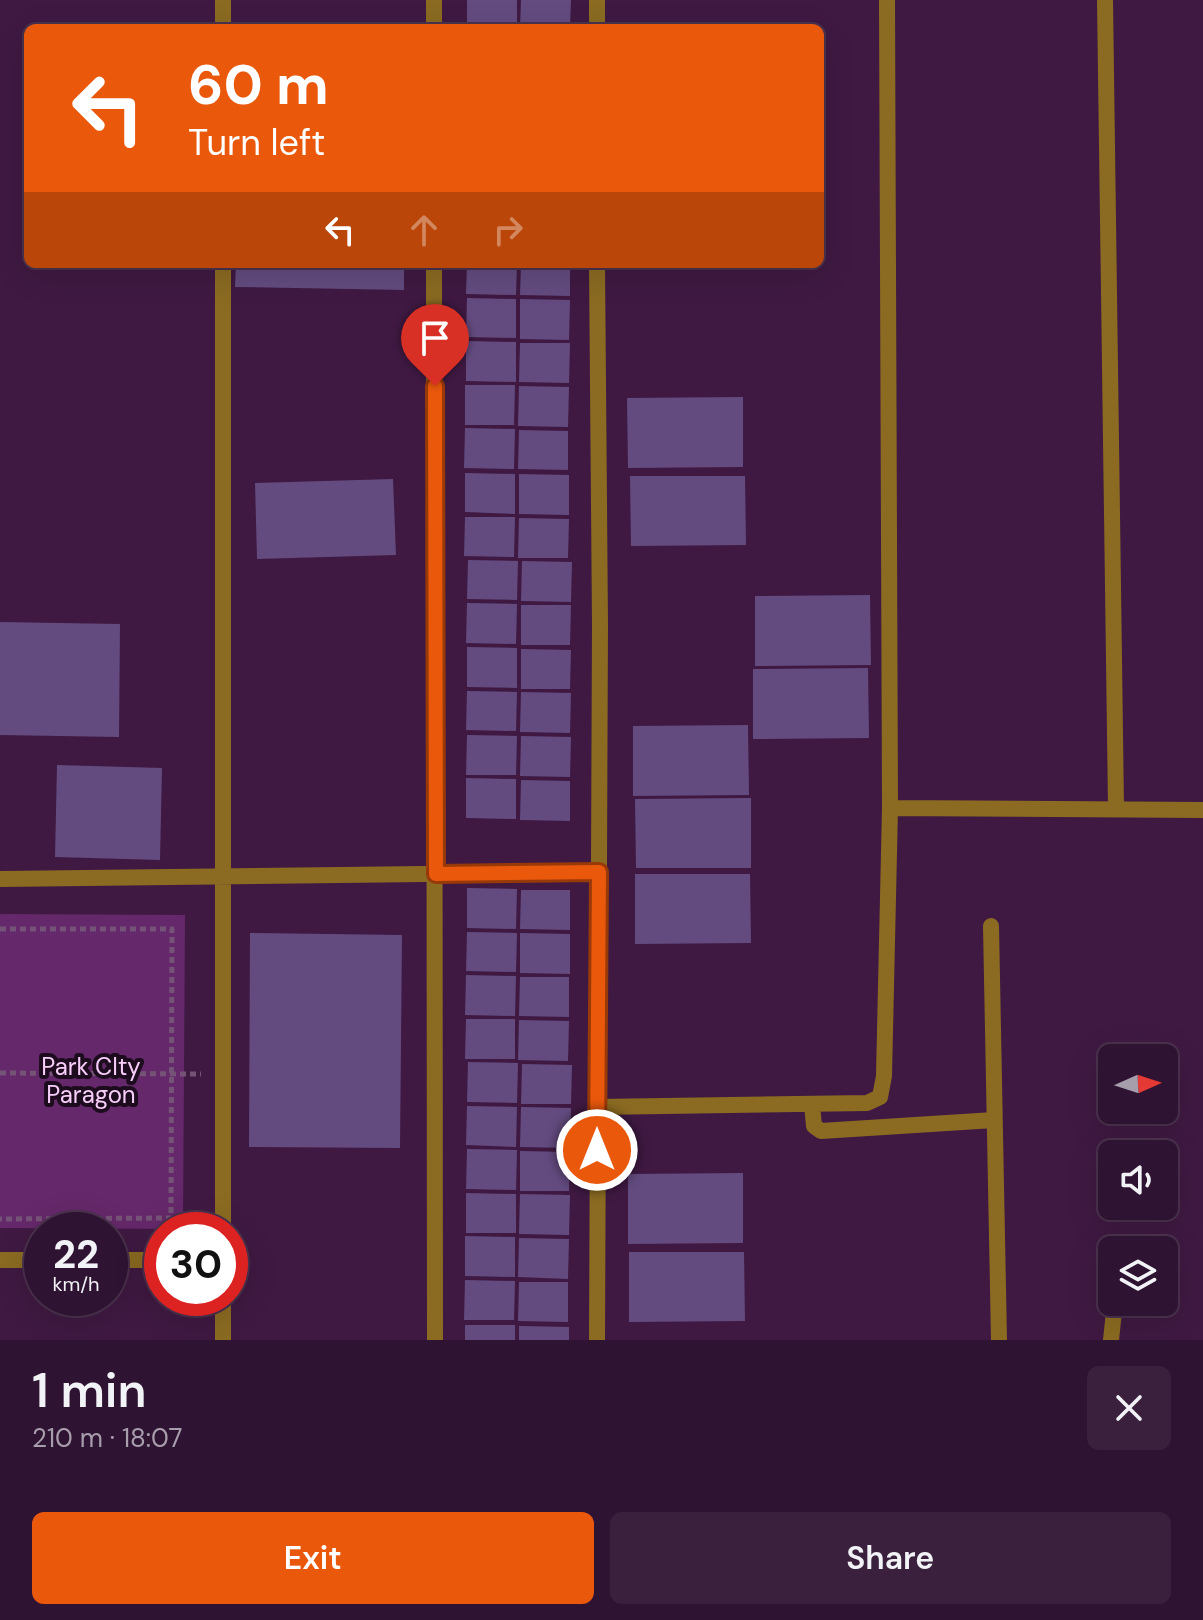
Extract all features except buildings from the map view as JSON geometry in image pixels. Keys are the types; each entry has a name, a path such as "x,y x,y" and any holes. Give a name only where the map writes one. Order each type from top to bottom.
{"street":[{"path":"223,0 223,24"},
{"path":"434,0 434,24"},
{"path":"597,0 597,24"},
{"path":"597,1107 867,1103 880,1097 884,1076 890,808 887,0"},
{"path":"1105,0 1116,807"},
{"path":"223,268 223,1212"},
{"path":"434,268 435,1340"},
{"path":"597,268 597,1340"},
{"path":"890,808 1116,807 1203,810"},
{"path":"0,879 599,872"},
{"path":"991,926 999,1340"},
{"path":"812,1104 814,1126 821,1131 994,1120"},
{"path":"0,1260 24,1260"},
{"path":"223,1316 223,1340"},
{"path":"1111,1340 1114,1316"}],"path":[{"path":"0,929 172,929 171,1218 0,1219"},
{"path":"0,1073 222,1074"}],"green space":[{"name":"Park CIty Paragon","path":"0,914 185,915 183,1212 144,1212 144,1229 128,1229 128,1212 24,1212 24,1228 0,1228"}],"route":[{"path":"435,386 436,874 599,872 597,1150"}]}
